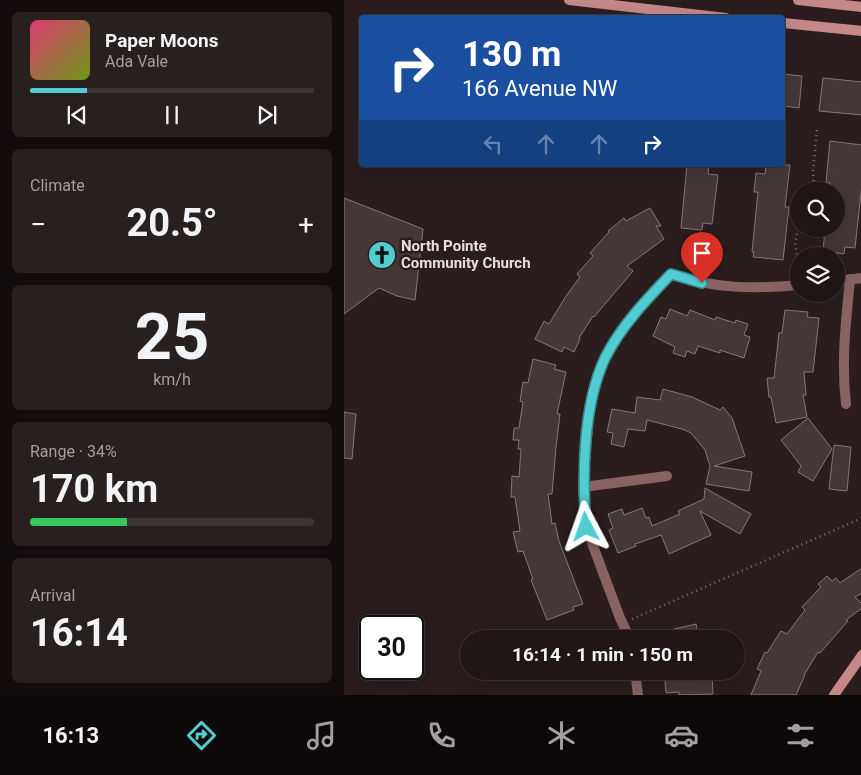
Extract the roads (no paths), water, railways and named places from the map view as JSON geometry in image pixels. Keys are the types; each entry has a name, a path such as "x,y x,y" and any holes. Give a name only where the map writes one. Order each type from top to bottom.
{"main road":[{"path":"569,0 700,15"},
{"path":"798,0 861,7"},
{"path":"785,23 861,31"},
{"path":"834,695 842,680 861,654"}],"street":[{"path":"626,630 586,527 583,487 589,415 594,390 605,358 622,330 671,274 720,286 761,288 790,286"},
{"path":"845,280 861,278"},
{"path":"846,404 843,356 850,279"},
{"path":"583,487 667,476"},
{"path":"636,680 638,695"}],"place":[{"name":"North Pointe Community Church","path":"382,255"}]}
